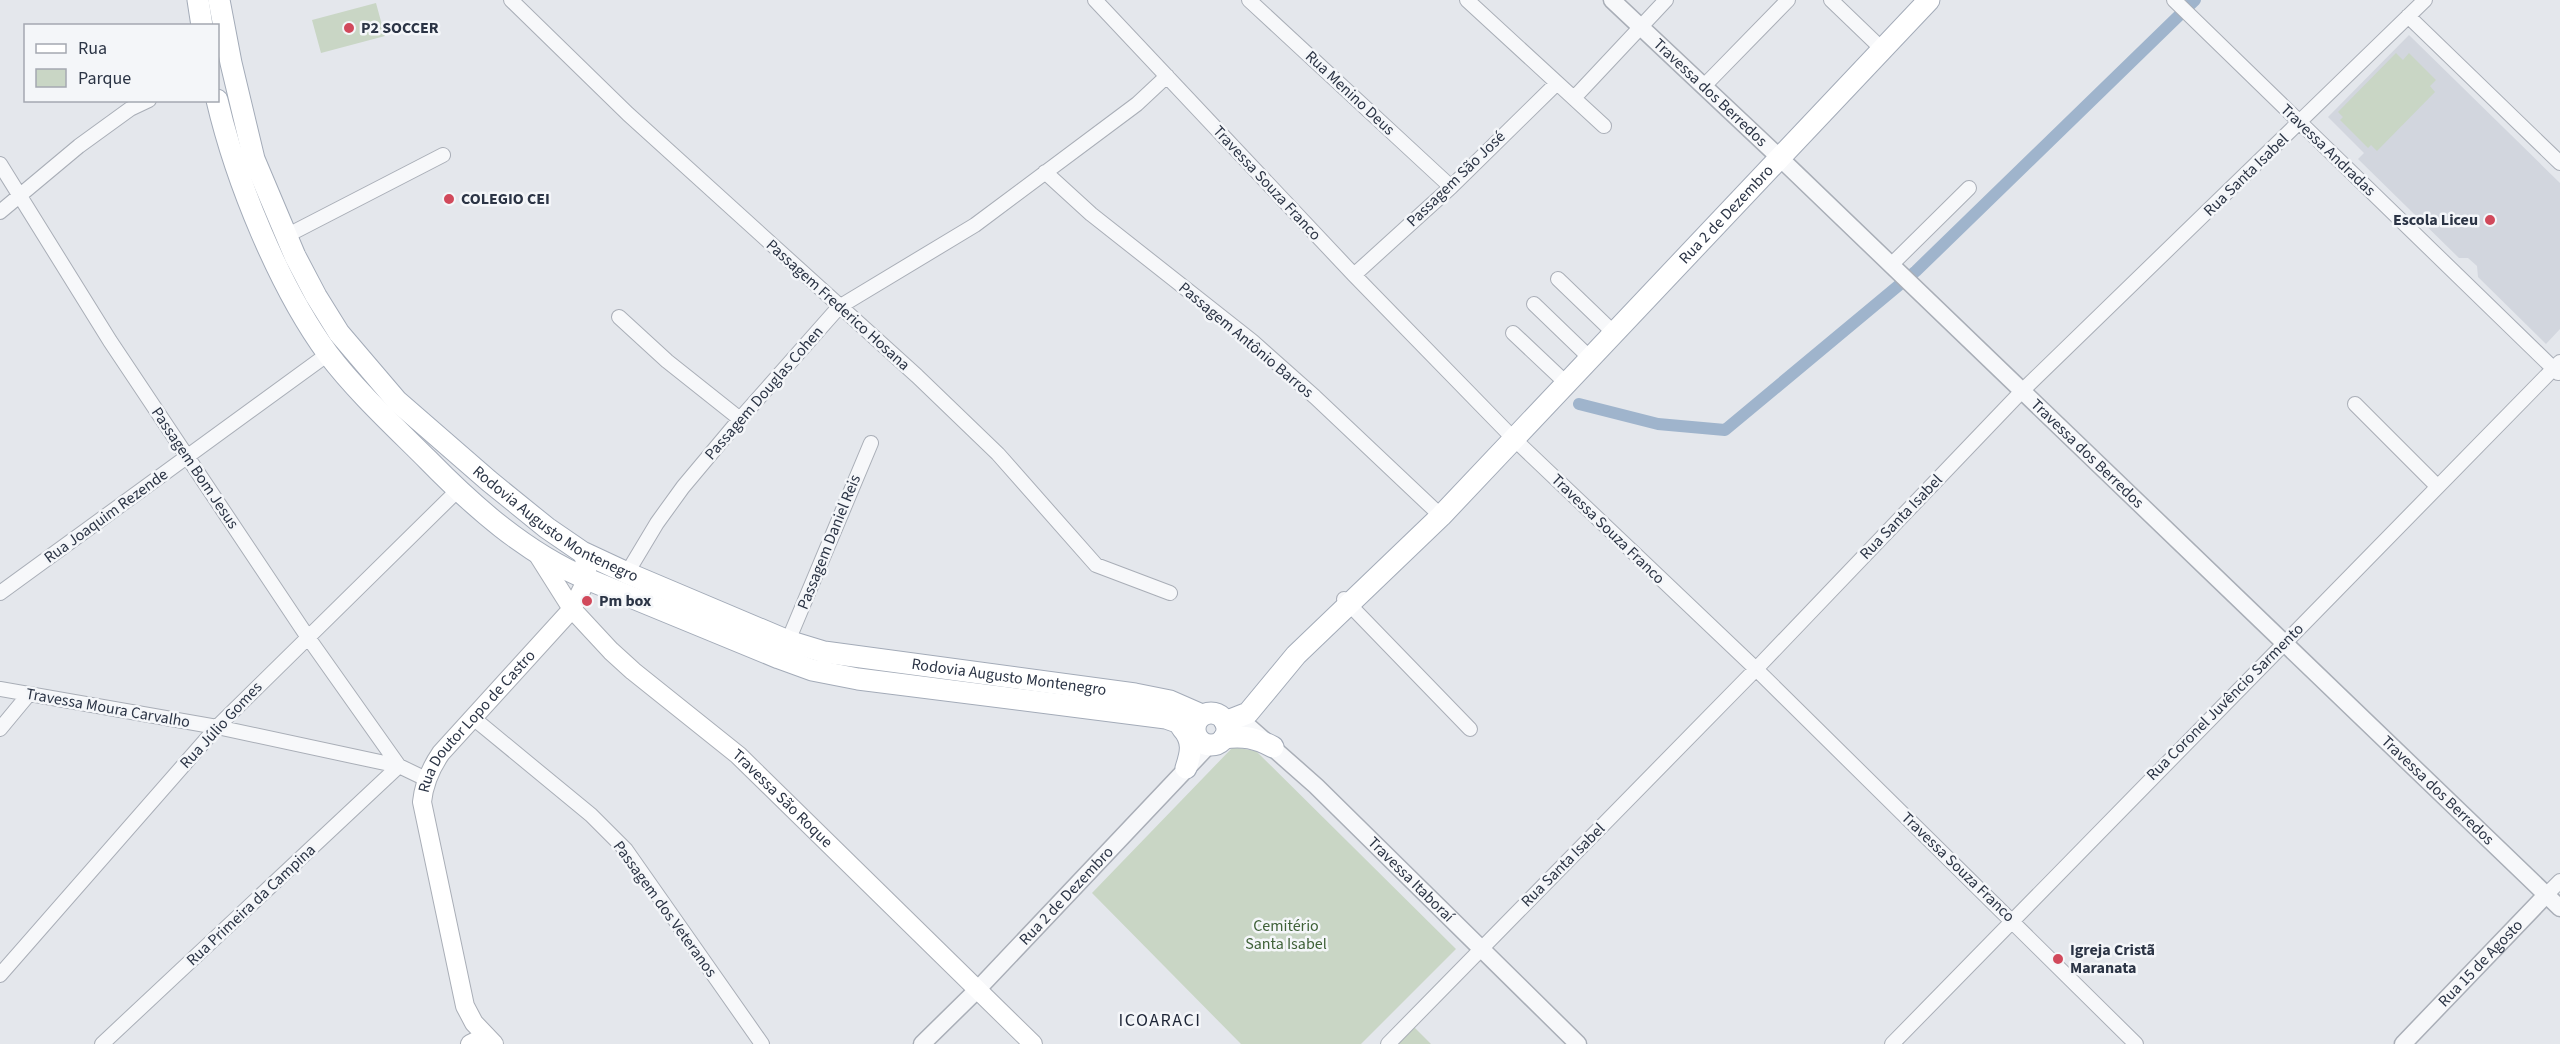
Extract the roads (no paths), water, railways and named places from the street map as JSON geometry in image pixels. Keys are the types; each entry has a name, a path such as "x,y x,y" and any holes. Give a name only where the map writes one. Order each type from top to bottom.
{"main road":[{"path":"198,0 202,24"},
{"name":"Rodovia Augusto Montenegro","path":"219,0 231,63 245,162 277,264 328,354 371,386 398,401 548,528 582,552 788,641 846,656 1135,694 1170,701 1198,721"},
{"name":"Rua 2 de Dezembro","path":"1224,731 1248,713 1345,601 1437,512 1565,382 1781,159 1929,0"},
{"name":"Rodovia Augusto Montenegro","path":"218,102 245,162 316,296 371,386 458,490 536,552 565,570 812,670 858,679 1198,721"},
{"path":"458,490 478,471"},
{"name":"Travessa São Roque","path":"536,552 572,609 633,671 738,755 1034,1044"},
{"path":"582,552 587,568 587,579"},
{"name":"Rua Doutor Lopo de Castro","path":"483,1041 470,1015 461,989 422,802 426,779 441,753 572,609 587,579"},
{"path":"1224,731 1216,713 1198,721 1196,736 1201,742 1224,731 1273,747"},
{"path":"1166,718 1181,728 1191,740 1191,752 1186,768"}],"street":[{"name":"Passagem Frederico Hosana","path":"511,0 620,106 917,376 998,454 1096,565 1170,593"},
{"name":"Travessa Souza Franco","path":"1095,0 1354,275 2136,1044"},
{"name":"Rua Menino Deus","path":"1249,0 1451,187"},
{"path":"1467,0 1604,126"},
{"name":"Travessa dos Berredos","path":"1612,0 1781,159 2560,908"},
{"path":"1574,98 1666,0"},
{"path":"1704,86 1788,0"},
{"path":"1831,0 1882,50"},
{"name":"Travessa Andradas","path":"2174,0 2558,368"},
{"name":"Rua Santa Isabel","path":"1388,1044 1756,669 2022,391 2425,0"},
{"path":"2408,16 2560,163"},
{"name":"Passagem Douglas Cohen","path":"627,573 670,505 740,419 839,307 975,225 1137,104 1167,76"},
{"name":"Passagem São José","path":"1354,275 1451,187 1557,83"},
{"path":"0,212 129,109 145,102"},
{"path":"286,236 442,154"},
{"name":"Passagem Bom Jesus","path":"0,164 110,341 307,636 399,766"},
{"name":"Passagem Antônio Barros","path":"1045,172 1091,214 1252,341 1437,512"},
{"path":"1892,266 1969,188"},
{"path":"1558,279 1613,332"},
{"path":"1534,304 1589,357"},
{"path":"619,317 667,361 740,419"},
{"path":"1513,333 1565,382"},
{"name":"Rua Joaquim Rezende","path":"0,593 328,354"},
{"name":"Rua Coronel Juvêncio Sarmento","path":"1892,1044 2437,486 2558,368"},
{"path":"2355,404 2437,486"},
{"name":"Passagem Daniel Reis","path":"788,641 871,443"},
{"name":"Rua Júlio Gomes","path":"0,975 217,727 458,490"},
{"path":"1345,601 1470,729"},
{"name":"Travessa Moura Carvalho","path":"0,689 217,727 399,766 426,779"},
{"path":"0,729 29,694"},
{"name":"Passagem dos Veteranos","path":"472,717 591,815 626,850 762,1044"},
{"name":"Rua 2 de Dezembro","path":"922,1044 978,989 1186,768 1224,731"},
{"name":"Travessa Itaboraí","path":"1273,747 1482,947 1578,1044"},
{"name":"Rua Primeira da Campina","path":"102,1044 399,766"},
{"name":"Rua 15 de Agosto","path":"2403,1044 2560,881"}],"waterway":[{"path":"1579,404 1658,424 1725,430 1916,271 2195,0"}],"place":[{"name":"P2 SOCCER","path":"349,28"},
{"name":"COLEGIO CEI","path":"449,199"},
{"name":"Escola Liceu","path":"2490,220"},
{"name":"Pm box","path":"587,601"},
{"name":"Igreja Cristã Maranata","path":"2058,959"}],"district":[{"name":"ICOARACI","path":"1160,1020"}],"park label":[{"name":"Cemitério Santa Isabel","path":"1286,935"}]}
